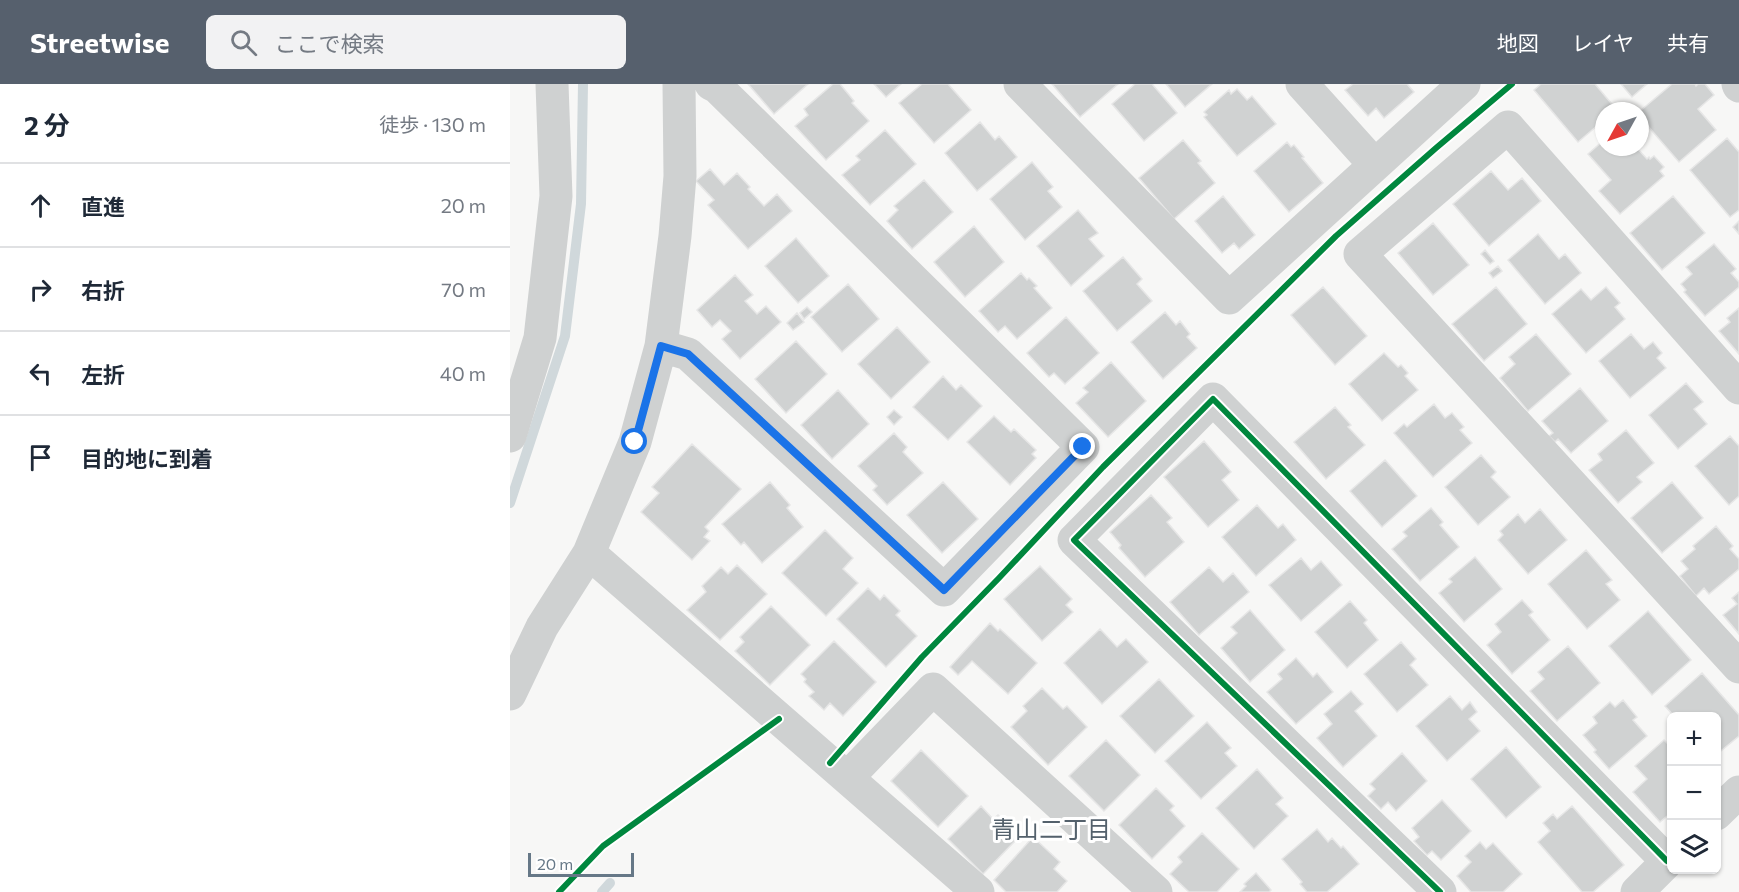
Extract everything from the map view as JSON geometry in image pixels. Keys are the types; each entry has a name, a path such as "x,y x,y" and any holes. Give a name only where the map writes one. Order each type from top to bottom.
{"street":[{"path":"510,436 540,338 556,196 552,84"},
{"path":"510,694 542,627 589,553 635,442 661,346 675,236 680,176 679,84"},
{"path":"661,346 688,354 944,590 1083,447 717,87 711,84"},
{"path":"1020,84 1229,298 1464,84"},
{"path":"1302,84 1374,164"},
{"path":"1739,387 1508,127 1360,254 1739,667"},
{"path":"1440,892 1074,540 1213,399 1667,857"},
{"path":"589,553 978,892"},
{"path":"847,778 933,689 1156,892"},
{"path":"1721,808 1739,792"},
{"path":"1637,892 1667,861"}],"building":[{"path":"748,84 808,84 774,114"},
{"path":"833,84 840,84 854,101 852,103 869,121 826,160 795,126 808,115 804,109"},
{"path":"874,84 901,84 886,97"},
{"path":"922,84 948,84 971,110 934,143 899,103"},
{"path":"1052,84 1118,84 1080,117"},
{"path":"1135,84 1152,84 1177,113 1144,141 1112,104"},
{"path":"1166,84 1212,84 1185,107"},
{"path":"1353,84 1407,84 1414,92 1384,118 1376,108 1368,116 1345,90"},
{"path":"1541,84 1595,84 1610,102 1595,102 1595,128 1578,142 1534,90"},
{"path":"1621,84 1647,84 1632,97"},
{"path":"1672,84 1695,84 1696,86 1705,84 1714,95 1698,109 1716,130 1679,162 1649,127 1649,103"},
{"path":"1237,89 1247,100 1252,96 1276,124 1237,156 1204,117 1207,115 1204,112 1229,90 1231,94"},
{"path":"980,122 995,140 999,136 1017,157 977,191 945,153"},
{"path":"885,130 916,164 870,205 842,175 860,160 856,156"},
{"path":"1727,138 1739,152 1739,210 1730,217 1690,170"},
{"path":"1183,140 1201,161 1198,163 1215,183 1174,219 1139,178"},
{"path":"1287,142 1291,147 1294,145 1323,183 1289,212 1254,171"},
{"path":"1595,148 1595,156 1644,156 1650,159 1654,156 1664,167 1660,171 1664,176 1620,214 1599,191 1611,180 1588,154"},
{"path":"1032,162 1053,187 1048,191 1062,207 1025,240 990,199"},
{"path":"710,169 724,185 737,173 764,206 777,194 792,211 748,249 708,205 714,200 696,181"},
{"path":"1491,171 1508,190 1522,178 1541,201 1489,246 1453,204"},
{"path":"924,180 953,212 912,249 887,221 898,210 894,206"},
{"path":"1223,196 1255,235 1239,249 1234,243 1222,253 1195,221"},
{"path":"1673,196 1705,233 1662,270 1630,233"},
{"path":"1078,210 1098,233 1089,239 1104,256 1071,286 1037,246"},
{"path":"1739,221 1739,234 1733,227"},
{"path":"1433,223 1469,265 1433,295 1398,253"},
{"path":"974,226 1004,262 965,297 934,262"},
{"path":"1538,234 1559,259 1565,254 1581,273 1545,304 1508,260"},
{"path":"796,238 829,276 798,303 765,266"},
{"path":"1714,244 1736,269 1731,273 1739,282 1739,287 1705,316 1684,292 1686,290 1681,284 1692,274 1686,267"},
{"path":"1485,250 1494,261 1490,264 1481,254"},
{"path":"1123,257 1142,279 1137,284 1152,301 1117,331 1083,291"},
{"path":"1498,266 1502,271 1493,278 1489,273"},
{"path":"1021,273 1037,286 1034,288 1052,308 1017,339 1005,326 998,332 979,311"},
{"path":"735,275 753,295 745,301 757,314 766,306 781,322 740,359 722,339 731,331 720,320 712,327 697,310"},
{"path":"848,284 879,319 842,352 811,317"},
{"path":"1323,287 1367,336 1335,365 1291,315"},
{"path":"1496,287 1527,324 1484,361 1452,324"},
{"path":"1606,287 1620,303 1615,307 1625,319 1586,353 1552,314 1581,289 1591,300"},
{"path":"807,307 812,312 804,319 800,313"},
{"path":"1739,308 1739,354 1719,331 1730,322 1727,318"},
{"path":"1165,312 1176,325 1180,321 1190,334 1187,337 1197,348 1163,379 1131,342"},
{"path":"797,313 804,322 793,330 787,323"},
{"path":"1066,317 1099,353 1065,384 1054,373 1049,377 1027,353"},
{"path":"897,327 930,362 891,399 858,364"},
{"path":"1536,334 1571,374 1528,411 1500,378 1515,364 1509,357"},
{"path":"1631,334 1644,349 1653,342 1662,353 1657,358 1666,368 1630,398 1599,361"},
{"path":"796,341 827,374 786,413 755,379"},
{"path":"1384,353 1398,367 1401,365 1408,373 1405,376 1418,390 1382,421 1349,384"},
{"path":"1111,362 1146,401 1108,437 1076,403 1088,392 1083,388"},
{"path":"943,376 956,390 961,385 982,406 948,440 913,407"},
{"path":"1686,383 1703,402 1694,409 1707,424 1678,449 1649,415"},
{"path":"1580,388 1608,421 1571,453 1558,439 1555,442 1549,436 1553,433 1542,421"},
{"path":"838,390 869,424 832,459 801,425"},
{"path":"1434,404 1445,418 1452,413 1464,427 1460,430 1472,443 1433,477 1394,433 1404,424 1407,427"},
{"path":"1335,407 1351,425 1348,427 1365,445 1326,479 1294,442"},
{"path":"894,410 902,417 894,425 887,417"},
{"path":"994,416 1011,432 1014,429 1036,450 1032,454 1036,458 1010,485 967,442"},
{"path":"1626,430 1654,463 1637,477 1642,482 1618,503 1589,470 1602,460 1598,454"},
{"path":"894,433 907,447 903,452 923,473 887,505 873,490 877,486 858,466"},
{"path":"1730,436 1739,446 1739,496 1729,505 1695,466"},
{"path":"1204,441 1231,472 1222,480 1239,500 1208,527 1164,477"},
{"path":"692,444 741,489 705,527 709,531 704,537 710,541 692,560 641,512 659,493 652,487"},
{"path":"1481,455 1496,472 1491,477 1510,497 1478,525 1445,487"},
{"path":"1385,460 1417,496 1382,527 1350,491"},
{"path":"770,482 790,505 787,508 803,527 762,563 744,542 741,545 722,524"},
{"path":"943,482 978,519 942,553 907,515"},
{"path":"1672,482 1703,518 1662,553 1631,518"},
{"path":"1151,495 1172,518 1167,522 1184,542 1145,577 1119,548 1121,545 1110,532"},
{"path":"1257,505 1278,528 1283,524 1296,540 1256,576 1222,537"},
{"path":"1431,508 1443,522 1440,525 1459,547 1420,581 1392,549 1407,536 1403,532"},
{"path":"1540,509 1567,540 1528,574 1498,540 1503,535 1500,531 1518,514 1525,523"},
{"path":"1716,526 1733,546 1730,549 1739,559 1739,569 1709,594 1704,588 1696,596 1680,576 1688,569 1681,561 1695,549 1693,546"},
{"path":"825,530 853,558 843,569 858,583 826,616 782,573"},
{"path":"1586,550 1612,580 1606,584 1620,600 1587,629 1548,584"},
{"path":"1475,557 1502,589 1464,622 1439,593 1452,582 1449,579"},
{"path":"1301,558 1311,570 1321,561 1342,585 1301,621 1269,585"},
{"path":"737,565 767,594 720,640 687,610 706,592 702,586 721,567 728,574"},
{"path":"1040,566 1072,599 1066,605 1073,612 1042,641 1004,599"},
{"path":"1209,567 1223,582 1233,573 1249,592 1199,635 1170,602"},
{"path":"868,588 880,600 884,595 900,611 896,615 917,636 886,667 837,619"},
{"path":"1739,592 1739,634 1723,615 1737,604 1732,598"},
{"path":"1522,600 1533,612 1529,615 1550,640 1512,674 1487,645 1501,632 1495,624"},
{"path":"1350,601 1367,620 1364,623 1378,640 1347,668 1315,632"},
{"path":"771,606 810,645 770,685 735,651 744,642 740,637"},
{"path":"1250,610 1285,650 1250,682 1221,648 1237,633 1231,627"},
{"path":"1648,611 1691,660 1652,695 1609,646"},
{"path":"990,623 998,631 1000,629 1037,663 1008,694 972,661 958,675 950,667"},
{"path":"1100,629 1117,647 1126,639 1148,662 1102,704 1064,663"},
{"path":"834,641 876,682 843,716 830,703 824,710 809,696 814,692 804,682 806,679 801,674"},
{"path":"1401,642 1416,659 1410,665 1428,685 1397,712 1364,674"},
{"path":"1568,646 1600,683 1557,721 1530,691 1544,679 1538,672"},
{"path":"1296,658 1313,677 1317,673 1333,692 1296,724 1267,692 1282,679 1278,674"},
{"path":"1702,673 1739,715 1739,736 1721,751 1721,712 1670,712 1665,706"},
{"path":"1159,679 1194,716 1155,753 1120,716"},
{"path":"1042,688 1063,709 1067,706 1087,727 1048,765 1011,727 1027,711 1023,706"},
{"path":"1351,691 1363,704 1355,711 1377,736 1343,767 1317,738 1332,724 1324,714"},
{"path":"1450,696 1462,710 1470,702 1477,712 1469,719 1480,731 1447,761 1416,726"},
{"path":"1623,700 1637,717 1633,720 1647,736 1609,769 1583,735 1597,723 1593,717 1610,702 1615,707"},
{"path":"1207,722 1231,748 1225,753 1237,766 1201,799 1165,761"},
{"path":"1106,740 1140,775 1104,811 1069,776"},
{"path":"1664,740 1667,743 1667,816 1660,822 1633,792 1647,779 1635,766"},
{"path":"1506,747 1541,787 1506,818 1471,779"},
{"path":"921,750 968,796 938,827 891,781"},
{"path":"1402,753 1427,781 1396,811 1388,802 1381,809 1368,796 1375,789 1370,784"},
{"path":"1257,769 1283,798 1276,804 1288,816 1254,849 1216,808"},
{"path":"1156,788 1174,806 1170,810 1185,826 1152,859 1119,825"},
{"path":"1442,800 1471,831 1441,860 1432,851 1427,855 1414,841 1419,837 1412,828"},
{"path":"981,806 993,819 998,815 1006,823 1001,827 1015,841 983,874 948,839"},
{"path":"1572,806 1624,865 1593,892 1582,892 1538,842 1550,831 1543,823 1553,814 1557,819"},
{"path":"1317,829 1328,842 1332,838 1341,848 1343,846 1359,864 1327,892 1307,892 1300,884 1302,882 1282,859"},
{"path":"1202,833 1239,869 1217,892 1189,892 1170,874 1182,862 1178,857"},
{"path":"1033,837 1060,862 1054,869 1067,881 1057,892 1006,892 994,880"},
{"path":"1480,842 1486,849 1493,843 1522,874 1503,892 1471,892 1457,876 1471,862 1465,856"},
{"path":"1256,873 1271,890 1269,892 1240,892 1246,886 1244,884"}],"waterway":[{"path":"510,503 565,336 581,204 583,84"},
{"path":"602,892 610,883"}],"cycle path":[{"path":"830,763 922,657 1103,467 1336,236 1512,84"},
{"path":"1440,892 1074,540 1213,399 1667,861"},
{"path":"559,892 603,846 779,719"}],"district":[{"name":"青山二丁目","path":"1051,830"}],"route":[{"path":"635,442 661,346 688,354 944,590 1083,447"}]}
